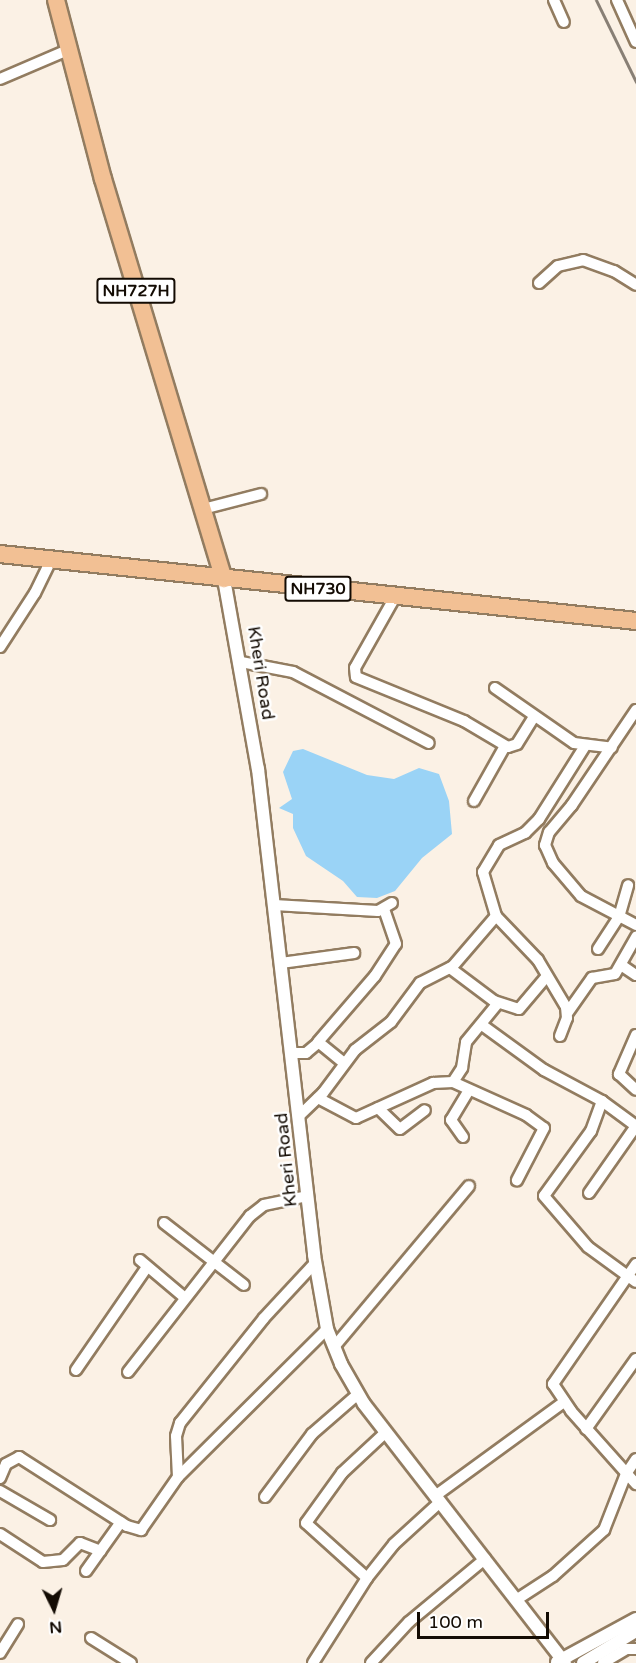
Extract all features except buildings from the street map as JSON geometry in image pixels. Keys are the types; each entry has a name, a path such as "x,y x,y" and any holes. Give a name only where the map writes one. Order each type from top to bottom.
{"highway":[{"name":"NH727H","path":"56,0 102,178 224,579"},
{"name":"NH730","path":"0,554 636,621"}],"street":[{"path":"554,0 564,22"},
{"path":"617,0 636,42"},
{"path":"0,80 68,50"},
{"path":"539,283 558,266 583,260 614,271 636,285"},
{"path":"203,509 261,494"},
{"path":"0,647 36,593 51,560"},
{"name":"Kheri Road","path":"224,579 242,662 292,1053 315,1263 327,1329 358,1394 562,1662"},
{"path":"395,597 354,674 464,721 505,746 517,744 533,718"},
{"path":"242,662 293,672 429,743"},
{"path":"495,688 533,718 585,746 612,748"},
{"path":"636,710 633,725 612,748 549,832 545,845 553,863 582,896 636,925"},
{"path":"474,801 505,746"},
{"path":"568,1012 538,960 495,916 483,877 486,863 502,842 525,833 539,819 585,746"},
{"path":"598,949 619,917 628,885"},
{"path":"274,905 388,907 396,944 375,976 318,1043 306,1053 292,1053"},
{"path":"299,1116 318,1098 344,1063 391,1022 420,983 450,968 495,916"},
{"path":"560,1036 568,1012 592,978 612,976 621,965 636,937"},
{"path":"281,963 354,953"},
{"path":"621,965 636,975"},
{"path":"450,968 498,1003 522,1008 546,977"},
{"path":"453,1082 462,1068 464,1046 498,1003"},
{"path":"482,1025 544,1070 602,1101 636,1126 589,1193"},
{"path":"636,1035 619,1074 636,1090"},
{"path":"318,1043 344,1063"},
{"path":"318,1098 349,1117 362,1117 434,1083 453,1082 526,1115 544,1128 517,1180"},
{"path":"463,1137 451,1120 469,1090"},
{"path":"602,1101 591,1131 544,1196 588,1247 632,1279"},
{"path":"378,1108 400,1129 425,1110"},
{"path":"334,1347 469,1186"},
{"path":"128,1372 184,1297 256,1209 308,1196"},
{"path":"164,1223 244,1285"},
{"path":"178,1477 176,1436 180,1423 264,1318 315,1263"},
{"path":"76,1370 144,1264 184,1297"},
{"path":"636,1264 632,1279 554,1379 554,1389 564,1402 586,1430 636,1484"},
{"path":"0,1479 6,1464 19,1457 121,1522 141,1530 178,1477 327,1329"},
{"path":"586,1430 636,1359"},
{"path":"265,1497 312,1434 358,1394"},
{"path":"313,1663 367,1578 394,1544 437,1499 564,1402"},
{"path":"367,1578 308,1527 306,1519 342,1473 386,1432"},
{"path":"516,1600 553,1576 604,1530 626,1474 636,1459"},
{"path":"0,1491 50,1520"},
{"path":"86,1571 121,1522"},
{"path":"0,1534 43,1562 63,1560 80,1543 101,1551"},
{"path":"371,1663 409,1622 485,1559"},
{"path":"562,1662 636,1619"},
{"path":"0,1653 18,1624"},
{"path":"583,1663 636,1630"},
{"path":"91,1638 131,1663"},
{"path":"603,1663 626,1649 636,1649"}],"water":[{"path":"303,749 367,775 394,779 419,768 439,774 449,801 452,834 422,858 395,891 377,898 357,897 343,881 306,856 293,828 293,814 279,808 292,799 283,772 293,751"}],"railway":[{"path":"596,0 636,82"}]}
